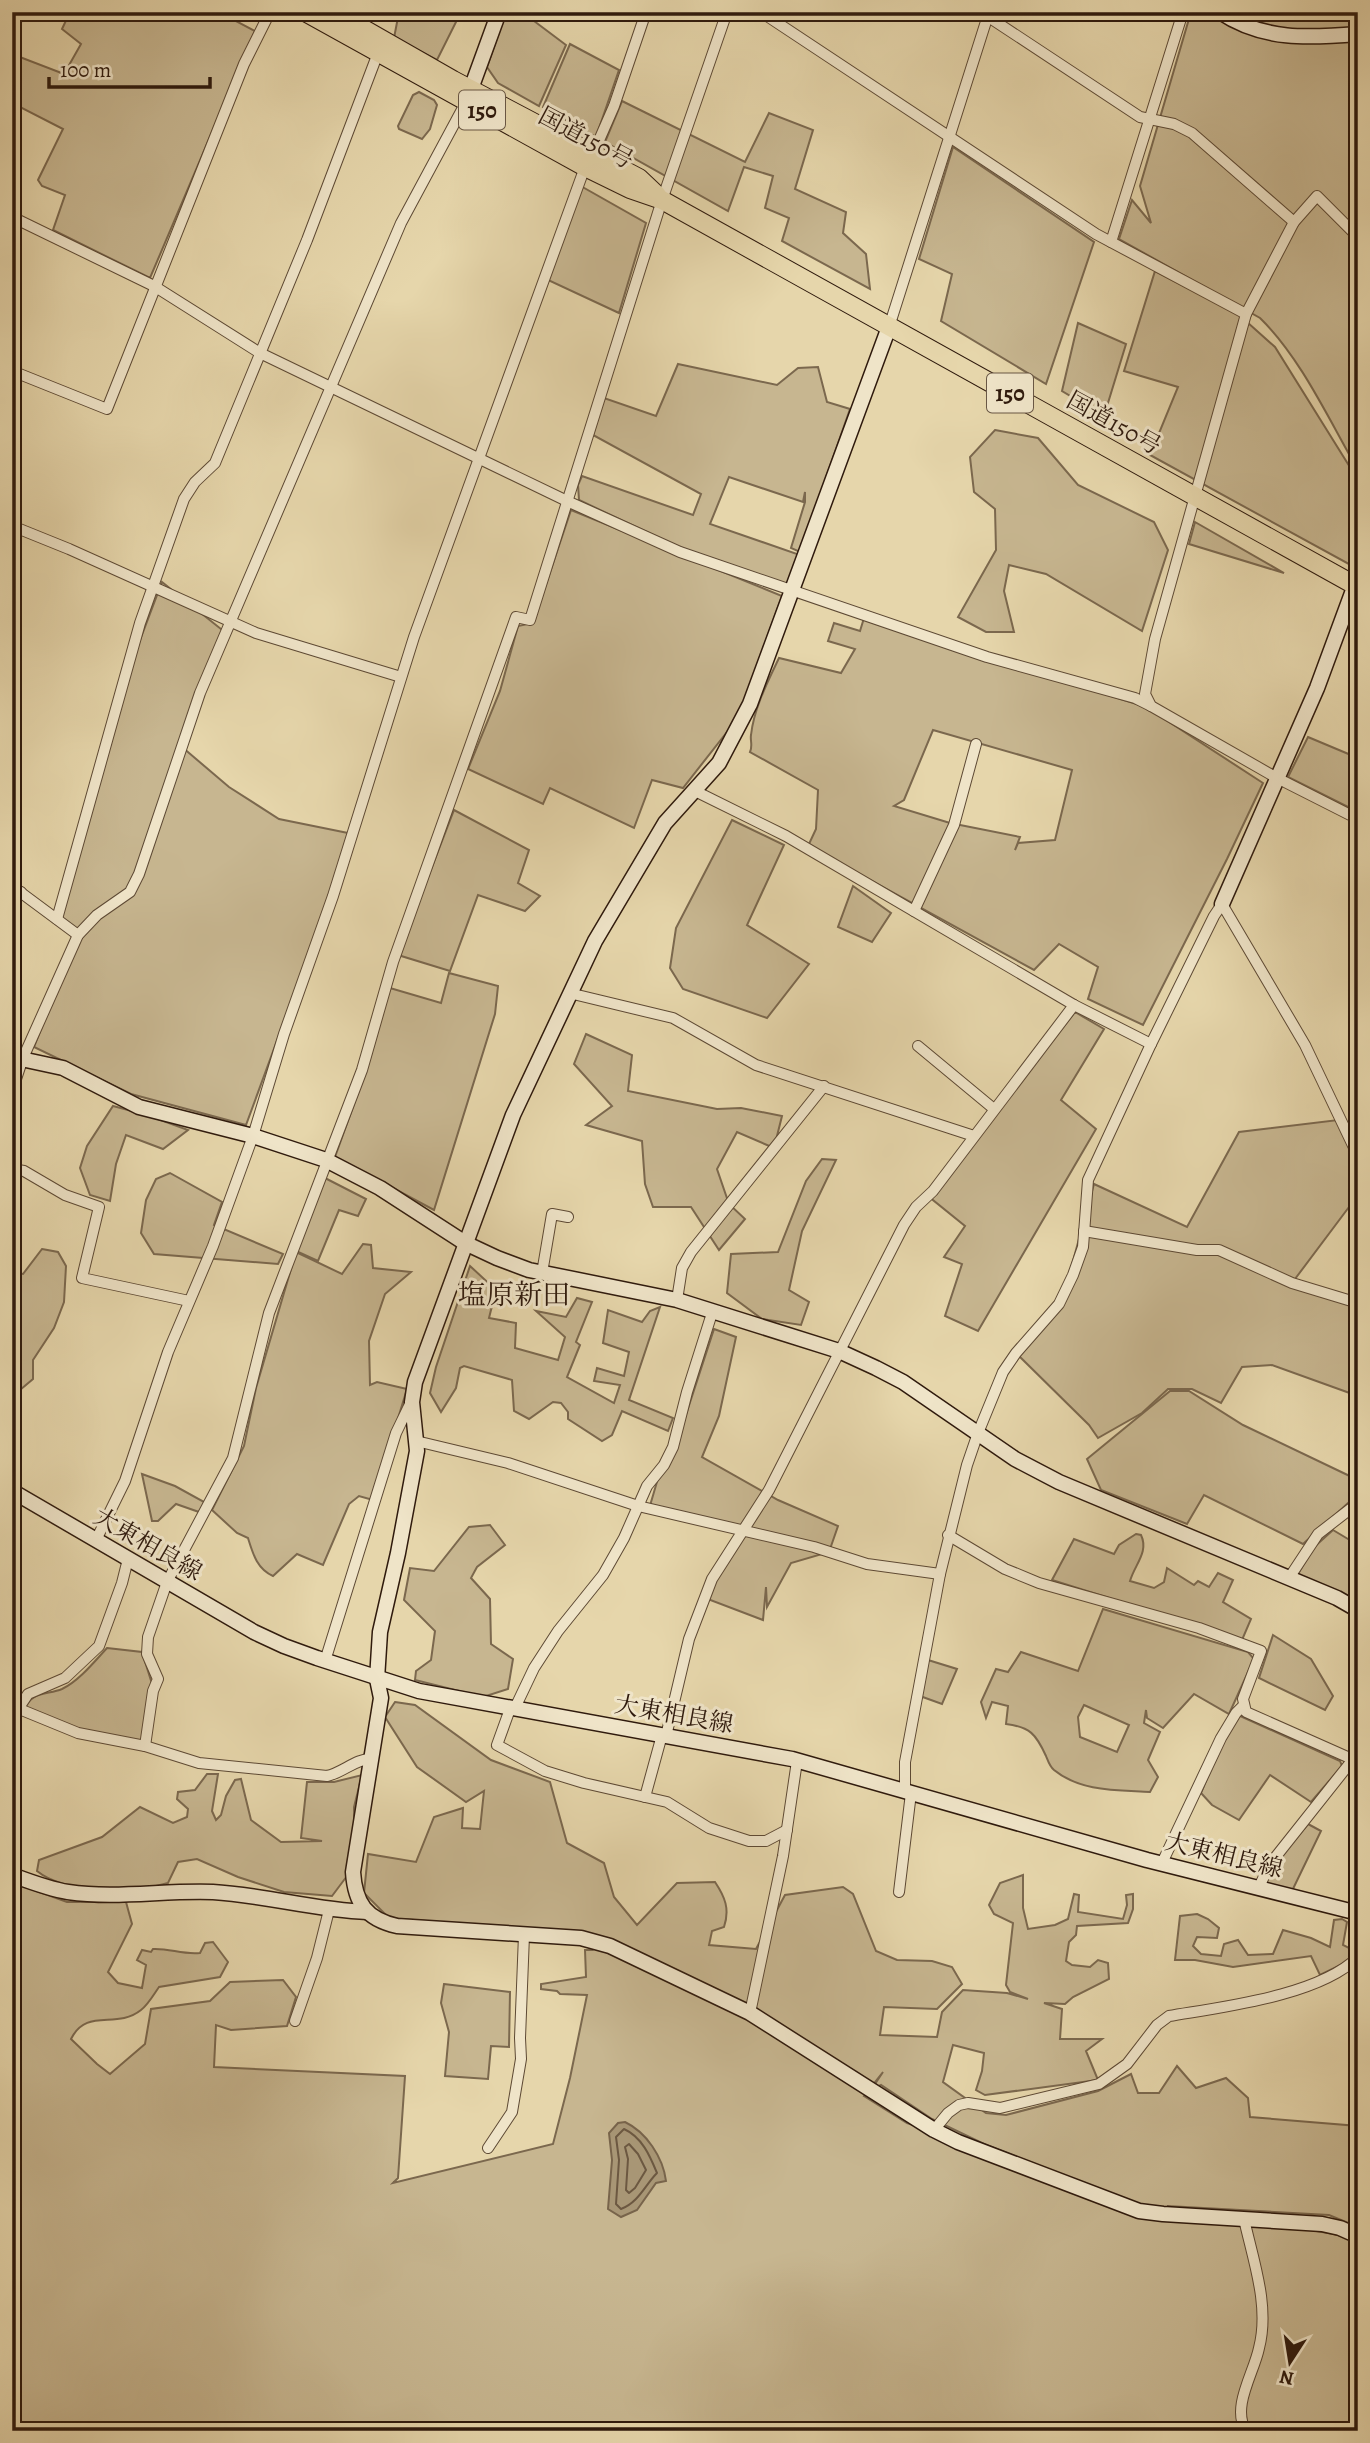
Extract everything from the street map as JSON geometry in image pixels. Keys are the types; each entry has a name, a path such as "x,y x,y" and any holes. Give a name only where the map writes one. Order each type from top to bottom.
{"highway":[{"name":"国道150号","path":"305,12 378,53 469,95"},
{"name":"国道150号","path":"334,12 469,95 589,160 639,178 662,200 1356,586"}],"street":[{"path":"12,31 20,12"},
{"path":"12,372 107,409 244,64 270,12"},
{"path":"12,1091 18,1057 78,935 97,915 130,892 139,874 200,692 401,223 469,95 499,12"},
{"path":"96,1540 125,1481 154,1391 188,1301 213,1246 253,1136 284,1034 337,884 401,677 479,458 589,160 614,106 646,12"},
{"path":"145,1746 153,1691 158,1679 147,1654 148,1637 167,1582 233,1458 269,1313 362,1070 393,962 516,617 530,620 662,200 727,12"},
{"path":"761,12 1111,242 1246,314"},
{"path":"1111,242 1183,12"},
{"path":"1220,12 1249,27 1278,36 1304,38 1358,34"},
{"path":"1294,222 1192,133 1174,124 1140,117 986,14 889,327 761,679 743,721 719,763 665,823 595,941 569,993 513,1115 415,1382 412,1402 417,1451 380,1632 377,1679 381,1698 353,1872 354,1888 360,1903 379,1922 397,1926 595,1940 750,2013 934,2130 980,2152 1129,2208 1163,2214 1322,2224 1358,2236"},
{"path":"57,919 136,635 184,499 194,482 215,463 307,240 378,53"},
{"path":"1151,706 1145,694 1155,639 1246,314 1294,222 1317,196 1358,237"},
{"path":"12,217 154,286 260,353 567,501 680,552 987,657 1135,698 1358,820"},
{"path":"12,526 256,633 401,677"},
{"path":"899,1892 908,1792 905,1762 948,1535 978,1433 1003,1372 1059,1304 1077,1266 1083,1247 1088,1180 1151,1044 1222,904 1317,688 1356,586"},
{"path":"914,911 954,825 976,744"},
{"path":"693,790 786,836 1074,1005 1151,1044"},
{"path":"12,904 16,889 78,935"},
{"path":"1222,904 1305,1045 1358,1156"},
{"path":"569,993 673,1018 756,1065 974,1136"},
{"path":"645,1797 689,1639 712,1579 769,1490 904,1225 1074,1005"},
{"path":"918,1046 994,1109"},
{"path":"18,1057 63,1069 139,1107 253,1136 326,1160 380,1188 465,1243 497,1258 542,1273 677,1300 713,1310 876,1367 903,1382 1014,1459 1059,1482 1289,1578 1358,1610"},
{"path":"677,1300 682,1268 691,1252 824,1086"},
{"path":"12,1169 24,1171 65,1195 99,1207 82,1278 188,1301"},
{"path":"542,1273 552,1214 568,1217"},
{"path":"1084,1231 1197,1250 1219,1250 1292,1283 1358,1303"},
{"path":"713,1310 673,1447 664,1465 647,1486 624,1538 603,1575 558,1631 534,1668 497,1745 511,1755 545,1771 667,1802 709,1828 749,1841 766,1842 787,1829"},
{"path":"325,1661 396,1433 412,1402"},
{"path":"416,1441 508,1463 638,1506 814,1547 867,1563 940,1574"},
{"name":"大東相良線","path":"12,1491 254,1632 284,1646 377,1679 419,1691 512,1709 797,1760 1162,1863 1358,1913"},
{"path":"1289,1578 1318,1534 1358,1503"},
{"path":"948,1535 1005,1569 1038,1583 1199,1628 1261,1651 1243,1699 1246,1713 1355,1756 1270,1864 1259,1887"},
{"path":"128,1559 99,1647 65,1678 28,1694 14,1711 78,1733 145,1746 199,1763 327,1776 339,1773 364,1758 371,1759"},
{"path":"1162,1863 1221,1738 1243,1706"},
{"path":"750,2013 787,1829 797,1760"},
{"path":"12,1875 69,1892 212,1892 248,1895 329,1910 367,1912"},
{"path":"295,2021 317,1958 329,1910"},
{"path":"488,2148 512,2112 521,2059 524,1935"},
{"path":"934,2130 947,2113 959,2105 1000,2108 1099,2084 1127,2064 1157,2025 1169,2015 1287,1992 1323,1980 1352,1964 1358,1957"},
{"path":"1244,2219 1263,2308 1260,2346 1239,2414 1246,2431"}],"shaded area":[{"path":"70,12 234,12 232,19 255,31 150,278 53,230 65,195 42,186 38,180 63,129 12,103 12,54 64,74 81,44 62,29"},
{"path":"399,12 461,12 437,60 394,38"},
{"path":"506,12 522,12 566,45 539,106 498,83 487,67"},
{"path":"1191,12 1358,12 1358,470 1301,370 1260,318 1119,239 1132,200 1151,223 1140,186"},
{"path":"570,44 619,70 596,137 543,107"},
{"path":"419,92 434,100 437,105 430,129 422,139 399,129 398,126 413,95"},
{"path":"622,101 745,162 769,113 813,130 795,189 846,212 843,233 866,254 870,289 782,241 789,218 765,208 773,176 744,167 728,211 605,142"},
{"path":"953,147 1094,242 1046,384 941,321 952,274 919,259"},
{"path":"579,185 646,223 619,313 548,280"},
{"path":"1155,271 1237,313 1275,347 1358,480 1358,569 1150,455 1178,387 1124,371"},
{"path":"1078,323 1126,344 1104,416 1062,391"},
{"path":"678,364 777,385 798,368 818,367 827,402 850,409 800,552 791,548 805,502 805,492 803,502 729,477 710,524 800,555 790,582 782,585 685,550 579,500 578,485 582,476 693,515 701,494 593,435 604,398 656,416"},
{"path":"995,430 1038,438 1078,485 1154,522 1168,550 1142,631 1046,574 1009,565 1004,591 1014,632 986,632 958,617 996,550 995,509 974,492 970,457"},
{"path":"571,510 782,596 738,718 683,788 652,780 634,828 550,788 543,804 468,769 500,691 518,626 533,623"},
{"path":"1195,522 1284,573 1189,544"},
{"path":"162,582 226,633 182,747 229,787 279,819 353,834 246,1125 131,1094 34,1047 78,935 57,919 120,693"},
{"path":"864,618 1146,707 1263,783 1143,1025 1088,999 1098,967 1059,944 1034,970 808,846 816,829 818,790 750,752 755,715 779,658 841,673 855,649 828,641 834,623 860,631","holes":["933,730 1072,770 1055,840 1018,843 1015,850 1020,837 950,823 894,806 904,800"]},
{"path":"1308,737 1358,758 1358,812 1288,777"},
{"path":"454,810 529,850 518,883 540,896 525,911 478,895 450,971 398,955"},
{"path":"732,820 784,845 747,925 809,964 767,1018 683,989 670,968 676,928"},
{"path":"853,886 891,913 872,942 838,927"},
{"path":"449,973 498,986 495,1014 434,1210 335,1157 368,1065 390,988 441,1003"},
{"path":"1075,1012 1104,1029 1061,1100 1096,1129 978,1331 945,1316 962,1264 944,1257 965,1226 928,1196"},
{"path":"586,1034 632,1055 628,1091 717,1109 741,1108 782,1116 774,1148 737,1132 717,1169 729,1204 745,1219 719,1250 691,1207 653,1207 645,1184 642,1141 586,1125 612,1106 574,1064"},
{"path":"113,1106 188,1130 163,1149 126,1135 116,1164 110,1201 90,1195 80,1168 87,1146"},
{"path":"1338,1120 1358,1169 1358,1195 1292,1283 1358,1307 1358,1396 1272,1365 1242,1367 1221,1403 1192,1389 1168,1389 1142,1413 1098,1438 1089,1425 1016,1353 1064,1294 1094,1184 1187,1227 1239,1132"},
{"path":"822,1159 836,1160 802,1231 789,1290 809,1302 801,1325 762,1319 727,1293 731,1254 778,1252 806,1181"},
{"path":"170,1173 222,1202 214,1225 283,1254 278,1264 154,1254 141,1233 146,1200 156,1179"},
{"path":"323,1177 366,1199 358,1216 339,1210 318,1261 296,1251"},
{"path":"363,1244 371,1245 373,1268 411,1272 385,1294 369,1341 370,1385 377,1382 407,1389 373,1500 359,1496 349,1504 323,1565 297,1554 273,1576 259,1565 248,1538 237,1533 212,1510 244,1446 256,1388 296,1252 342,1274"},
{"path":"42,1249 58,1252 66,1266 64,1302 54,1328 33,1360 33,1379 14,1395 12,1401 12,1272 23,1274"},
{"path":"470,1266 496,1290 489,1318 516,1323 515,1348 558,1360 565,1337 536,1311 566,1317 577,1298 592,1302 576,1342 580,1345 567,1377 614,1403 620,1385 594,1381 597,1368 624,1376 629,1352 603,1343 608,1310 642,1322 650,1311 660,1307 629,1400 673,1418 668,1431 622,1411 612,1435 602,1441 568,1419 568,1412 561,1403 553,1402 529,1419 514,1411 512,1380 464,1366 460,1368 456,1388 441,1412 430,1393"},
{"path":"714,1329 736,1337 719,1416 702,1457 778,1500 838,1526 829,1552 791,1563 767,1607 766,1587 763,1620 705,1598 742,1531 649,1509 659,1475 682,1427"},
{"path":"1170,1391 1189,1391 1243,1425 1358,1480 1358,1494 1303,1544 1204,1495 1187,1524 1101,1490 1087,1459"},
{"path":"142,1474 175,1486 206,1503 199,1512 176,1504 158,1521 152,1521"},
{"path":"490,1525 505,1545 477,1567 471,1578 490,1599 491,1644 513,1659 508,1689 483,1697 415,1680 416,1671 431,1660 435,1631 404,1600 410,1568 434,1571 469,1527"},
{"path":"1333,1530 1358,1545 1358,1606 1298,1574 1313,1548"},
{"path":"1136,1534 1141,1535 1143,1547 1130,1581 1154,1588 1164,1582 1167,1568 1194,1585 1198,1581 1209,1587 1218,1573 1233,1580 1223,1602 1251,1619 1242,1640 1052,1580 1074,1539 1114,1554 1119,1545"},
{"path":"1103,1609 1248,1652 1254,1659 1229,1714 1194,1694 1163,1728 1147,1718 1146,1710 1144,1723 1160,1732 1148,1760 1158,1777 1150,1792 1113,1790 1076,1782 1053,1769 1039,1742 1031,1733 1021,1727 1006,1724 1008,1706 992,1702 986,1718 981,1702 996,1669 1008,1672 1021,1652 1078,1671","holes":["1084,1705 1129,1725 1117,1752 1080,1737 1078,1717"]},
{"path":"1273,1635 1311,1659 1333,1696 1325,1710 1259,1678"},
{"path":"107,1648 142,1652 153,1687 145,1746 80,1731 25,1709 36,1696 62,1689 75,1681"},
{"path":"928,1660 957,1669 942,1704 920,1696"},
{"path":"395,1702 415,1705 491,1760 550,1782 567,1843 604,1863 614,1897 637,1925 677,1883 715,1882 724,1898 727,1914 724,1927 712,1931 709,1945 756,1949 785,1895 843,1887 853,1894 876,1951 897,1960 932,1961 952,1967 962,1984 937,2009 884,2007 880,2035 937,2037 942,2012 963,1990 1007,1993 1028,1999 1010,1992 1006,1985 1013,1923 994,1914 989,1905 1000,1883 1023,1875 1023,1908 1028,1929 1055,1925 1068,1919 1074,1894 1079,1895 1078,1912 1123,1919 1127,1905 1126,1895 1133,1894 1133,1909 1128,1923 1077,1926 1076,1935 1069,1942 1066,1961 1072,1965 1090,1967 1098,1960 1108,1963 1109,1979 1073,1997 1065,2004 1044,2003 1062,2009 1060,2039 1102,2039 1086,2051 1098,2080 985,2095 976,2090 984,2053 953,2045 943,2082 986,2113 1006,2115 1098,2091 1131,2074 1138,2093 1159,2093 1177,2066 1196,2088 1226,2078 1248,2098 1250,2117 1358,2126 1358,2227 1329,2215 1167,2206 1334,2234 1358,2241 1358,2431 12,2431 12,1882 67,1902 126,1902 132,1924 108,1972 118,1983 142,1988 146,1965 137,1960 142,1950 200,1953 205,1943 213,1942 228,1962 220,1977 159,1987 146,2005 131,2016 94,2021 78,2029 71,2039 110,2074 145,2044 151,2009 210,2001 230,1982 283,1980 296,1997 287,2026 231,2030 216,2025 214,2067 405,2076 398,2178 393,2183 553,2144 587,1995 560,1994 557,1991 541,1989 541,1984 586,1977 585,1950 592,1950 580,1933 389,1918 364,1893 368,1854 416,1862 434,1817 463,1808 462,1828 480,1829 484,1791 466,1802 417,1767 385,1717","holes":["883,2072 871,2090 881,2085 932,2119 984,2144 1048,2169 907,2123 864,2096"]},
{"path":"1238,1715 1340,1761 1342,1766 1311,1802 1270,1775 1239,1820 1212,1805 1201,1793 1219,1749"},
{"path":"207,1774 218,1774 212,1811 216,1820 221,1815 226,1796 235,1780 241,1779 251,1820 281,1842 322,1841 301,1838 307,1782 334,1782 362,1775 354,1807 350,1872 332,1896 284,1892 238,1877 197,1859 178,1862 168,1883 138,1889 82,1888 49,1879 37,1871 39,1860 102,1837 140,1807 173,1823 187,1817 188,1809 177,1799 178,1792 195,1790"},
{"path":"1308,1824 1321,1831 1291,1893 1262,1885 1277,1860"},
{"path":"1197,1914 1219,1928 1217,1938 1197,1937 1193,1946 1201,1954 1221,1956 1224,1944 1238,1940 1248,1955 1273,1954 1283,1930 1330,1947 1334,1920 1342,1919 1347,1922 1343,1945 1357,1952 1347,1962 1320,1975 1311,1956 1233,1967 1195,1960 1175,1960 1180,1916"},
{"path":"444,1984 510,1992 509,2047 491,2046 488,2079 445,2076 449,2032 441,2003"}],"water":[{"path":"625,2122 640,2132 652,2146 666,2181 656,2183 637,2210 621,2217 608,2209 612,2160 609,2133 618,2123"}],"district":[{"name":"塩原新田","path":"514,1295"}]}
